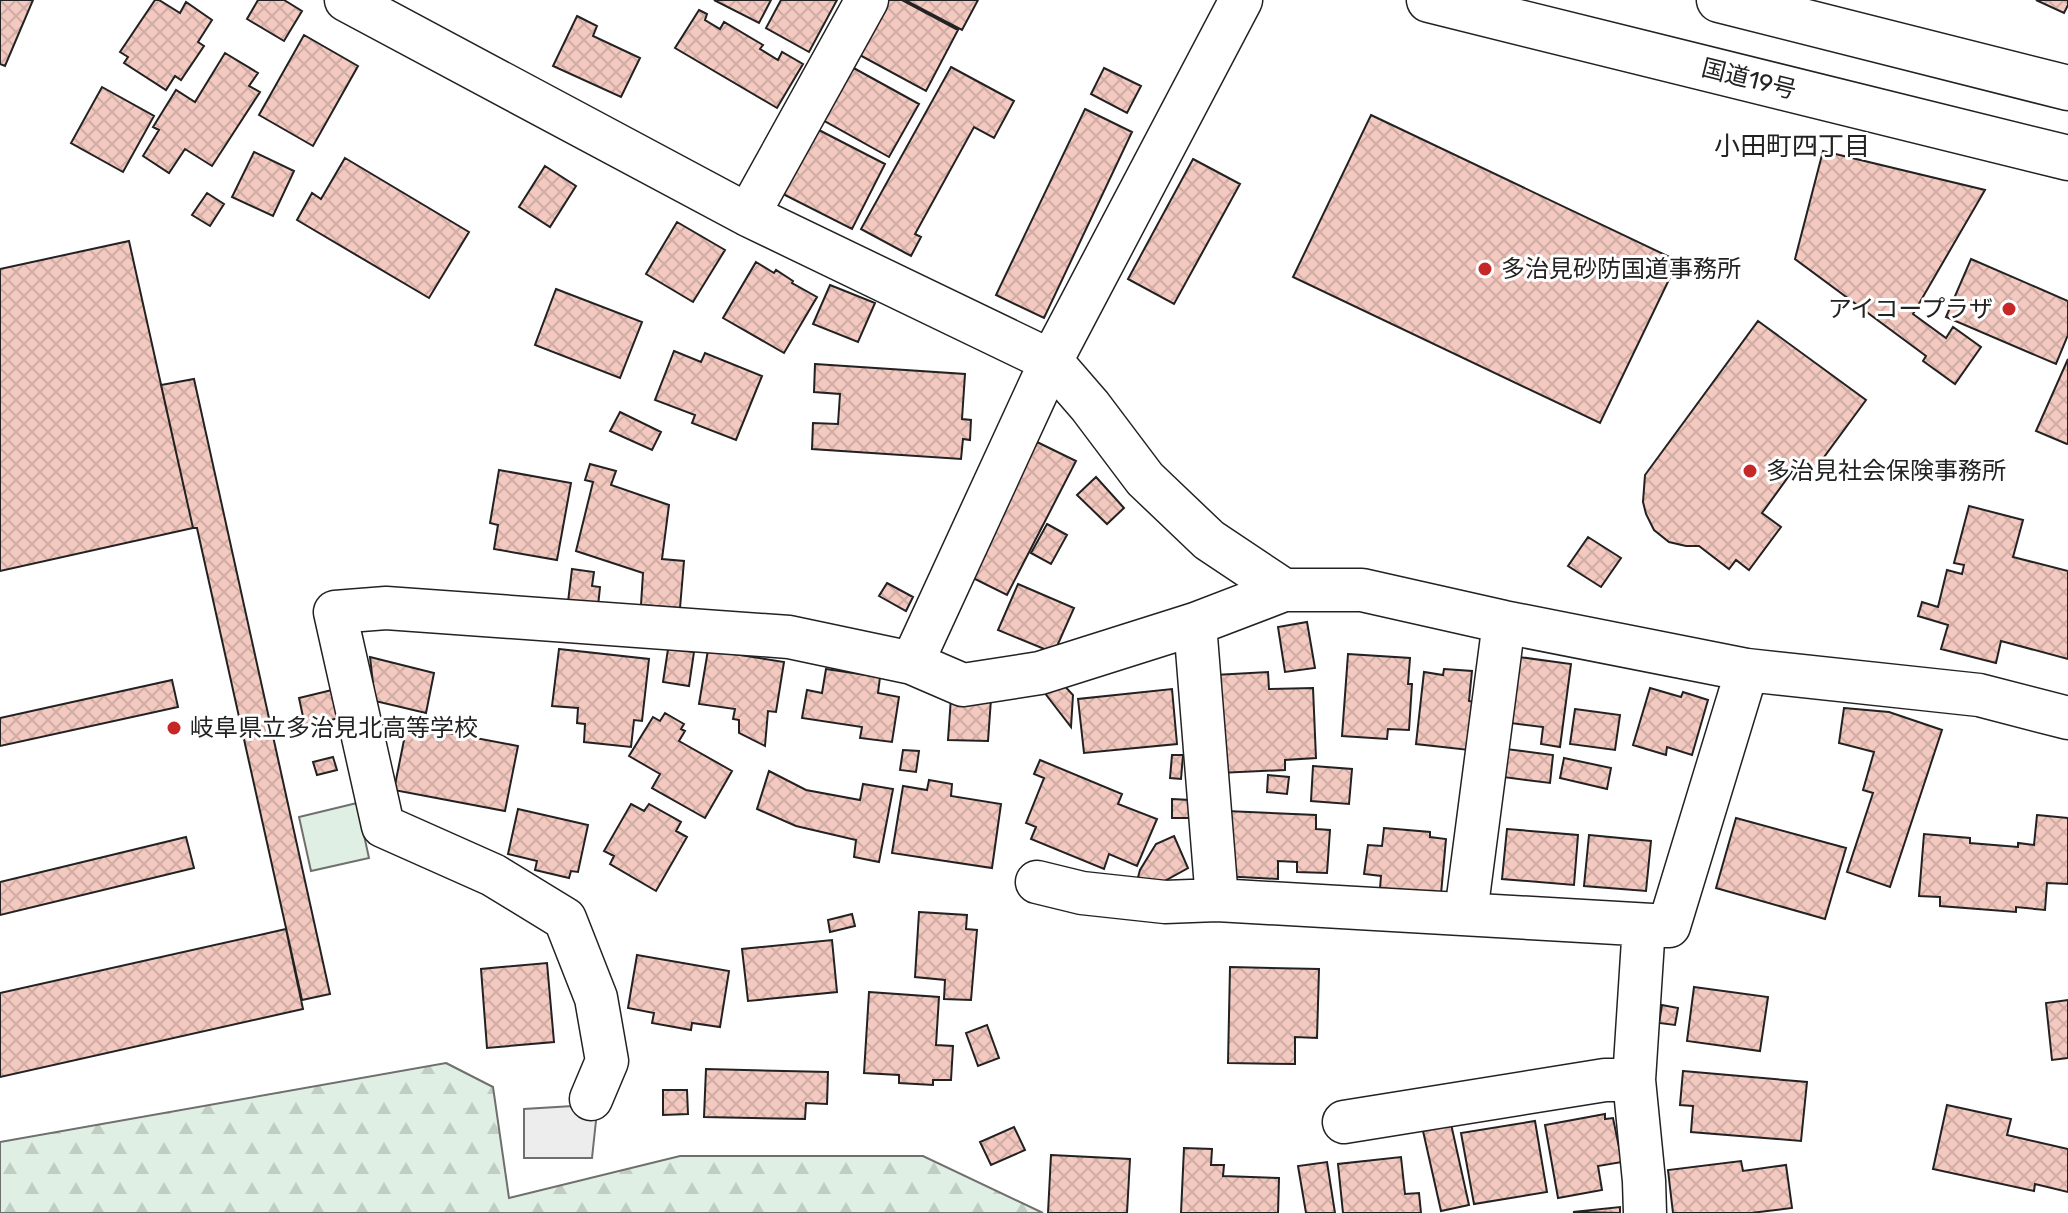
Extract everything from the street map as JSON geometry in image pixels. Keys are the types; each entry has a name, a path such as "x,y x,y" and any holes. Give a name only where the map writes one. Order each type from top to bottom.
{"highway":[{"name":"国道19号","path":"1429,0 2068,158"},
{"path":"1719,0 2068,88"}],"street":[{"path":"346,0 748,215 1051,361 1090,406 1145,479 1209,540 1284,590"},
{"path":"748,215 867,0"},
{"path":"912,663 1051,361 1241,0"},
{"path":"591,1099 607,1061 596,998 565,919 493,875 383,826 335,612 386,608 789,637 912,663 963,685 1040,673 1195,624 1284,590 1362,590 1504,622 1747,670 1979,695 2068,718"},
{"path":"1466,913 1504,622"},
{"path":"1195,624 1217,900"},
{"path":"1037,882 1082,893 1165,902 1217,900 1669,926 1747,670"},
{"path":"1644,925 1634,1080 1645,1213"},
{"path":"1344,1122 1605,1080 1634,1080"}],"green space":[{"path":"357,803 369,858 311,871 299,817"},
{"path":"446,1063 493,1087 509,1198 680,1156 923,1156 1043,1213 0,1213 0,1142"}],"shaded area":[{"path":"598,1102 592,1158 524,1158 524,1109"}],"building":[{"path":"0,0 33,0 5,66 0,64"},
{"path":"155,0 180,13 186,2 212,20 198,42 204,46 181,80 175,76 166,90 124,63 128,57 120,52"},
{"path":"258,0 284,0 302,11 284,41 247,19"},
{"path":"714,0 771,0 759,23"},
{"path":"781,0 837,0 809,52 766,28"},
{"path":"884,0 902,0 958,30 926,91 856,53"},
{"path":"905,0 978,0 962,30"},
{"path":"2036,0 2068,0 2068,5 2064,13"},
{"path":"699,10 707,14 705,20 720,29 724,22 763,45 760,49 778,60 782,52 803,64 777,108 675,48"},
{"path":"577,16 597,26 593,36 640,58 621,97 553,66"},
{"path":"304,35 358,66 313,146 259,115"},
{"path":"225,53 258,73 249,86 260,92 212,166 185,149 169,173 143,156 159,130 153,127 176,90 195,102"},
{"path":"850,66 919,104 889,157 821,119"},
{"path":"951,67 1014,101 994,138 974,127 915,234 921,237 911,256 861,229"},
{"path":"1104,68 1141,86 1127,113 1091,94"},
{"path":"102,87 154,116 123,172 71,143"},
{"path":"1085,109 1132,132 1044,318 996,295"},
{"name":"多治見砂防国道事務所","path":"1371,115 1678,261 1600,423 1293,277"},
{"path":"815,128 885,164 852,229 781,193"},
{"path":"1823,151 1985,190 1913,314 1946,338 1953,327 1981,347 1955,384 1923,361 1926,356 1795,259"},
{"path":"254,152 294,171 273,216 232,197"},
{"path":"345,158 469,232 429,298 297,220 312,193 321,199"},
{"path":"1193,159 1240,184 1174,304 1128,279"},
{"path":"545,166 576,186 550,227 519,207"},
{"path":"207,193 224,204 210,226 192,215"},
{"path":"677,222 725,250 693,302 646,274"},
{"path":"129,241 193,528 0,571 0,269"},
{"name":"アイコープラザ","path":"1971,259 2068,301 2068,335 2056,364 1946,317"},
{"path":"756,262 774,273 776,270 817,297 784,353 723,318"},
{"path":"830,285 875,303 858,342 813,324"},
{"path":"556,289 642,322 620,378 535,345"},
{"path":"1758,321 1866,400 1813,472 1799,462 1762,513 1781,527 1749,570 1736,560 1729,569 1699,546 1669,542 1654,530 1643,502 1645,475"},
{"path":"674,351 701,362 705,353 762,376 736,440 692,423 695,415 655,400"},
{"path":"2068,359 2068,443 2067,444 2036,431"},
{"path":"815,364 965,374 962,419 971,420 970,440 963,439 961,459 812,449 813,423 838,424 840,394 814,392"},
{"path":"194,379 330,994 302,1000 197,528 193,528 161,385"},
{"path":"620,412 661,432 652,450 610,431"},
{"path":"1037,442 1076,461 1007,595 969,576"},
{"path":"590,464 616,471 611,485 669,505 662,559 684,561 680,608 641,605 643,573 576,551 593,482 585,480"},
{"path":"499,470 571,483 557,560 494,549 498,525 490,523"},
{"path":"1096,477 1124,508 1107,524 1077,495"},
{"path":"1969,506 2023,520 2013,557 2068,571 2068,659 2001,641 1996,663 1941,649 1948,625 1918,616 1922,602 1938,607 1947,570 1962,574 1964,565 1954,563"},
{"path":"1047,524 1067,535 1051,564 1031,553"},
{"path":"1588,537 1621,558 1601,587 1568,566"},
{"path":"572,569 594,572 592,586 600,587 598,606 568,602"},
{"path":"887,583 913,597 906,611 879,596"},
{"path":"1018,584 1074,608 1054,653 998,630"},
{"path":"1307,622 1315,668 1285,672 1278,627"},
{"path":"559,649 649,659 642,721 634,720 631,747 584,742 585,724 577,723 578,708 552,706"},
{"path":"668,649 694,652 689,686 663,682"},
{"path":"708,650 784,662 776,712 768,711 765,746 739,733 739,720 733,719 735,709 699,704"},
{"path":"1348,654 1410,658 1409,730 1388,729 1387,739 1342,736"},
{"path":"1512,656 1571,664 1560,747 1541,744 1543,727 1502,722"},
{"path":"370,657 434,673 426,713 375,701"},
{"path":"826,669 880,677 878,693 899,697 892,742 860,738 862,727 802,718 807,690 822,693"},
{"path":"1444,669 1472,671 1469,701 1474,702 1469,750 1416,744 1424,672 1443,675"},
{"path":"1268,672 1269,689 1313,688 1316,758 1285,760 1285,770 1219,773 1215,675"},
{"path":"172,680 178,707 0,746 0,718"},
{"path":"1060,681 1073,695 1071,727 1044,692"},
{"path":"1650,688 1681,697 1683,692 1708,700 1692,755 1667,747 1666,755 1633,745"},
{"path":"1172,689 1177,744 1084,753 1078,699"},
{"path":"332,690 339,718 305,726 299,698"},
{"path":"951,697 991,699 988,741 948,740"},
{"path":"1844,708 1889,712 1942,730 1890,887 1847,872 1873,793 1863,790 1874,752 1839,743"},
{"path":"1575,709 1620,715 1615,750 1570,744"},
{"path":"665,713 684,724 681,729 685,731 679,741 732,771 705,818 652,788 660,774 629,756 653,717 660,721"},
{"path":"407,725 518,746 505,811 394,790"},
{"path":"1506,749 1553,755 1550,783 1503,777"},
{"path":"903,750 919,751 916,772 900,770"},
{"path":"1172,755 1183,755 1181,779 1170,778"},
{"path":"333,757 337,770 317,775 313,762"},
{"path":"1564,758 1611,768 1607,789 1560,778"},
{"path":"1040,760 1122,794 1118,804 1157,819 1137,866 1109,854 1104,869 1031,839 1036,827 1026,823 1044,778 1034,774"},
{"path":"1313,766 1352,769 1349,804 1311,801"},
{"path":"769,771 806,790 860,800 863,784 893,789 879,862 854,857 856,840 796,826 757,809"},
{"path":"1268,775 1289,777 1287,794 1267,792"},
{"path":"929,780 952,784 951,796 1001,804 992,868 892,853 903,786 927,790"},
{"path":"1172,799 1190,800 1189,818 1172,818"},
{"path":"631,804 644,811 649,804 681,822 676,831 687,837 656,891 610,864 614,856 604,851"},
{"path":"518,809 588,825 578,872 571,871 569,878 535,870 537,861 508,854"},
{"path":"1226,811 1316,815 1316,829 1330,830 1327,873 1297,872 1297,862 1278,861 1278,879 1223,876"},
{"path":"2037,815 2068,818 2068,884 2047,883 2045,910 2016,907 2016,912 1940,906 1940,897 1919,896 1924,834 1970,838 1970,843 2018,847 2018,843 2034,845"},
{"path":"1736,818 1846,848 1825,919 1716,888"},
{"path":"1384,828 1430,832 1430,837 1446,839 1441,894 1380,888 1381,876 1364,874 1368,845 1382,846"},
{"path":"1507,829 1578,835 1574,885 1502,879"},
{"path":"1589,835 1651,841 1646,891 1584,886"},
{"path":"1174,836 1188,868 1161,883 1137,881 1156,844"},
{"path":"186,837 194,868 0,915 0,882"},
{"path":"919,912 967,915 966,929 977,930 971,1000 944,999 945,980 915,977"},
{"path":"852,914 855,926 830,932 828,920"},
{"path":"286,929 303,1009 0,1077 0,993"},
{"path":"832,940 837,992 748,1001 742,949"},
{"path":"637,955 729,971 720,1027 692,1023 691,1030 652,1023 654,1013 628,1008"},
{"path":"547,963 554,1042 487,1048 481,969"},
{"path":"1230,967 1319,969 1317,1038 1295,1037 1295,1064 1228,1063"},
{"path":"1694,987 1768,997 1760,1051 1687,1041"},
{"path":"869,992 939,997 936,1045 953,1046 951,1080 933,1080 933,1085 899,1083 899,1075 864,1073"},
{"path":"2068,1000 2068,1058 2052,1060 2046,1003"},
{"path":"1662,1005 1678,1008 1675,1025 1659,1023"},
{"path":"987,1025 999,1058 978,1066 966,1033"},
{"path":"706,1069 828,1072 827,1104 806,1103 805,1119 704,1117"},
{"path":"1683,1071 1807,1082 1801,1141 1691,1132 1693,1106 1680,1105"},
{"path":"663,1090 687,1090 688,1114 663,1115"},
{"path":"1947,1105 2011,1119 2007,1135 2068,1149 2068,1192 2035,1184 2034,1191 1933,1169"},
{"path":"1605,1114 1605,1119 1613,1118 1622,1162 1598,1166 1602,1190 1558,1198 1545,1125"},
{"path":"1535,1121 1547,1192 1474,1204 1461,1133"},
{"path":"1451,1124 1469,1205 1441,1211 1423,1131"},
{"path":"1014,1127 1025,1150 991,1165 980,1142"},
{"path":"1184,1148 1212,1149 1211,1165 1224,1165 1223,1176 1279,1178 1278,1213 1181,1213"},
{"path":"1051,1155 1130,1159 1127,1213 1048,1213"},
{"path":"1401,1157 1405,1194 1419,1193 1421,1213 1343,1213 1338,1164"},
{"path":"1741,1161 1743,1171 1786,1165 1792,1208 1751,1213 1673,1213 1668,1170"},
{"path":"1327,1162 1335,1213 1306,1213 1298,1166"},
{"path":"1620,1207 1620,1213 1573,1212"}],"place":[{"name":"多治見砂防国道事務所","path":"1485,269"},
{"name":"アイコープラザ","path":"2009,309"},
{"name":"多治見社会保険事務所","path":"1750,471"},
{"name":"岐阜県立多治見北高等学校","path":"174,728"}],"district":[{"name":"小田町四丁目","path":"1792,146"}]}
